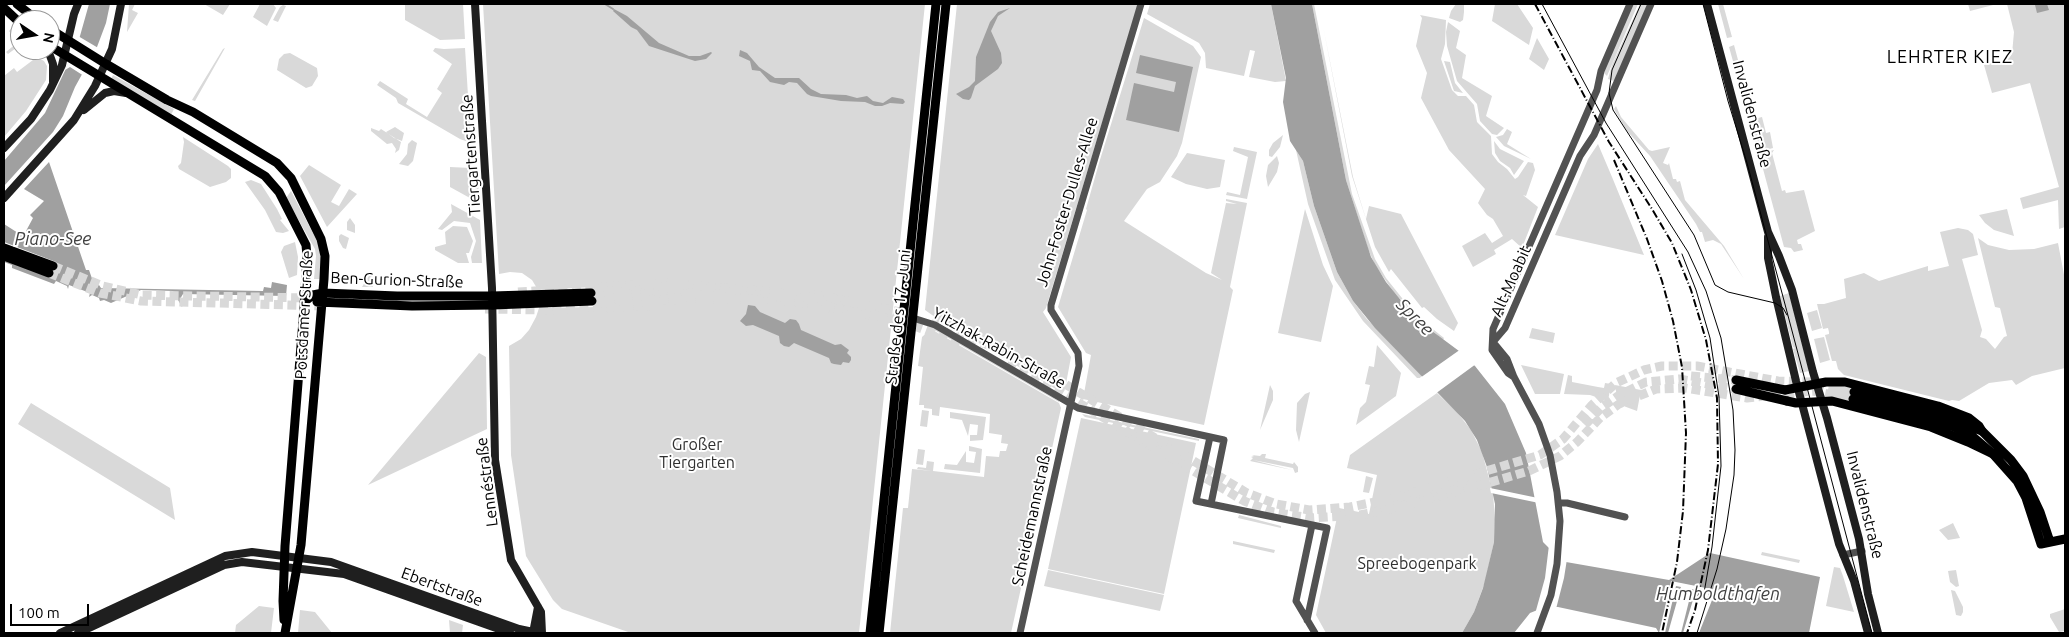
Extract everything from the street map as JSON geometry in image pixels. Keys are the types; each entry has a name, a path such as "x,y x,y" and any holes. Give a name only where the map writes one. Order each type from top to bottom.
{"main road":[{"path":"4,148 31,118 47,96 68,56 74,14 78,4"},
{"path":"74,120 96,75 99,60 115,37 121,4"},
{"name":"Tiergartenstraße","path":"475,4 493,348"},
{"name":"Straße des 17. Juni","path":"870,633 936,4"},
{"name":"Straße des 17. Juni","path":"879,633 946,4"},
{"name":"Invalidenstraße","path":"1707,4 1768,232 1792,290 1822,400 1862,551 1868,594 1878,633"},
{"path":"60,36 71,43"},
{"name":"Potsdamer Straße","path":"71,43 167,100 193,112 273,161 285,171 295,186 323,243 325,262 323,292 304,508 299,558 285,632"},
{"path":"60,52 68,56 99,60"},
{"name":"Potsdamer Straße","path":"68,56 96,75 253,168 274,184 307,248 284,556 283,601 285,632"},
{"path":"52,60 53,83"},
{"path":"4,198 96,98 105,92 126,93"},
{"name":"Invalidenstraße","path":"1768,232 1768,258 1798,388 1839,544 1854,581 1868,633"},
{"path":"4,248 51,269 4,256"},
{"path":"1772,278 1784,270"},
{"name":"Ben-Gurion-Straße","path":"304,302 313,295 323,292 492,301"},
{"path":"492,301 591,297"},
{"name":"Ben-Gurion-Straße","path":"304,302 412,306 492,301"},
{"name":"Lennéstraße","path":"493,348 494,456 511,558 537,605 543,620 536,633"},
{"path":"1993,454 1931,427 1832,401 1787,401 1736,385 1785,390 1817,384 1845,382 1938,406 1969,418 2011,460 2023,476 2038,505 2046,543"},
{"path":"1982,431 1958,421 1916,408 1853,395 1954,427 1973,436 2010,471 2023,493 2036,525 2046,543"},
{"path":"2046,543 2065,539"},
{"path":"60,633 121,609 207,569 225,556 242,552 331,562 342,570"},
{"path":"207,569 238,562 342,570"},
{"name":"Ebertstraße","path":"342,570 510,633"},
{"name":"Ebertstraße","path":"398,590 536,633"},
{"path":"78,633 121,609"}],"street":[{"name":"John-Foster-Dulles-Allee","path":"1070,404 1079,358 1078,353 1051,310 1051,305 1141,4"},
{"name":"Alt-Moabit","path":"1493,342 1493,329 1597,90 1601,71 1630,4"},
{"name":"Alt-Moabit","path":"1493,342 1505,328 1580,156 1594,134 1651,4"},
{"name":"Yitzhak-Rabin-Straße","path":"912,318 935,326 1070,404 1224,440 1211,504"},
{"path":"1493,342 1492,350 1514,377 1532,409 1542,432 1552,464 1558,503 1559,544 1553,587 1546,613 1537,633"},
{"name":"Scheidemannstraße","path":"1020,633 1070,404"},
{"path":"1210,437 1196,501 1327,528 1308,620"},
{"path":"1558,503 1567,503 1625,517"},
{"path":"1312,525 1296,601 1315,633"},
{"path":"1843,555 1862,551"}],"green space":[{"path":"129,4 135,4 132,10 138,13 127,32"},
{"path":"204,4 230,4 223,15"},
{"path":"260,4 273,4 276,8 267,26 253,17"},
{"path":"405,4 463,4 465,39 440,40 405,20"},
{"name":"Großer Tiergarten","path":"483,4 925,4 859,633 631,633 562,609 553,600 526,556 511,455 509,346 521,339 529,330 539,308 595,307 594,287 538,290 532,280 522,273 510,272 499,274"},
{"path":"957,4 1138,4 1046,308 1043,312 1071,357 1065,389 1059,391 947,324 948,308 946,308 942,322 925,310"},
{"path":"1150,4 1271,4 1286,81 1275,82 1249,77 1255,51 1250,50 1244,76 1206,68 1205,53 1199,43 1147,14"},
{"path":"1312,4 1314,4 1352,194 1375,259 1386,278 1406,303 1424,322 1444,338 1443,340 1417,318 1393,291 1375,265 1368,249 1346,180"},
{"path":"1456,4 1464,4 1463,20 1460,22 1449,18"},
{"path":"1495,4 1517,4 1533,28 1529,45 1492,21"},
{"path":"1633,4 1638,4 1607,76 1603,72"},
{"path":"1640,4 1648,4 1614,81 1608,79 1612,65"},
{"path":"1718,4 1723,4 1732,37 1727,38"},
{"path":"1968,4 1997,4 1970,11"},
{"path":"2007,4 2065,4 2065,227 2059,229 2058,200 2023,209 2020,198 2059,187 2030,83 1992,93 1984,65 2009,58 2012,54 2014,32"},
{"path":"286,6 278,22 273,20 280,7"},
{"path":"1420,15 1446,20 1445,44 1441,59 1452,90 1458,96 1466,96 1474,105 1477,122 1491,136 1492,154 1515,179 1528,162 1533,163 1535,170 1526,196 1523,195 1538,207 1522,248 1512,239 1494,250 1496,254 1473,267 1462,246 1485,233 1492,243 1503,236 1493,219 1487,215 1478,203 1485,189 1449,150 1421,98 1427,73 1416,46 1422,18"},
{"path":"1144,18 1193,46 1201,57 1182,143 1177,156 1160,182 1147,189 1124,221 1206,273 1222,280 1211,273 1226,203 1237,204 1226,201 1226,199 1247,203 1230,287 1233,290 1204,425 1083,399 1091,355 1086,353 1058,307 1099,163"},
{"path":"1448,22 1460,31 1456,48 1466,55 1462,78 1492,96 1486,116 1504,128 1497,135 1492,134 1480,121 1477,104 1457,81 1447,46 1446,32"},
{"path":"1323,26 1353,177 1366,219 1369,206 1401,214 1458,323 1454,331 1424,307 1422,308 1391,269 1389,272 1375,247 1352,176"},
{"path":"1537,38 1549,59 1544,70 1529,59"},
{"path":"1734,45 1741,71 1736,72 1729,47"},
{"path":"225,48 195,101 192,100 223,49"},
{"path":"435,48 465,48 471,143 460,139 398,103 396,98 377,85 380,81 408,99 406,104 427,117 442,93 437,89 452,64 433,51"},
{"path":"290,53 317,68 318,76 312,86 306,88 277,70 279,59 284,54"},
{"path":"33,60 42,60 47,66 46,80 26,111 4,137 4,76 14,68 17,72"},
{"path":"1444,61 1450,62 1455,83 1463,93 1454,91"},
{"path":"1742,73 1747,94 1742,95 1737,75"},
{"path":"113,75 174,109 171,115 111,79"},
{"path":"1616,106 1621,117 1649,150 1670,147 1663,163 1668,165 1669,163 1673,179 1676,179 1677,182 1680,181 1685,200 1724,246 1744,279 1721,244 1713,240 1705,242 1702,232 1700,232 1650,156 1627,131 1614,109"},
{"path":"1762,117 1766,133 1770,132 1773,148 1758,152 1750,120"},
{"path":"395,127 404,133 402,141 386,132"},
{"path":"371,128 379,131 381,129 401,142 399,150 395,153 396,149 392,143 387,144 371,131"},
{"path":"1507,129 1512,132 1507,144 1531,159 1504,146 1496,137 1503,135"},
{"path":"1283,135 1280,147 1272,157 1269,156 1269,150 1273,143"},
{"path":"183,137 228,166 231,169 231,178 226,182 210,187 179,169 178,166 181,163 184,142"},
{"path":"412,140 417,143 413,161 408,166 399,164 407,154 408,144"},
{"path":"1494,141 1500,149 1524,161 1514,175 1510,168 1500,161 1495,153"},
{"path":"1598,144 1644,255 1555,235 1588,159"},
{"path":"1234,147 1257,152 1247,199 1226,195 1227,192 1240,195 1248,157 1233,151"},
{"path":"1296,150 1303,161 1314,206 1337,272 1353,301 1366,318 1422,376 1420,378 1417,378 1363,321 1335,280 1308,204"},
{"path":"1774,150 1772,153 1782,191 1785,190 1786,193 1804,190 1815,231 1797,240 1803,250 1794,252 1791,248 1784,247 1759,154"},
{"path":"1187,153 1225,160 1220,187 1207,189 1186,184 1171,177"},
{"path":"1277,156 1279,163 1277,172 1268,187 1266,176 1268,165"},
{"path":"309,165 341,185 331,202 339,206 349,189 357,194 327,227 300,176"},
{"path":"450,167 471,168 472,174 478,176 479,203 450,187"},
{"path":"251,180 261,184 277,209 282,219 280,220 289,231 283,233 276,232 265,210 245,182"},
{"path":"291,191 318,243 321,258 320,279 314,279 315,249 286,198"},
{"path":"451,204 480,220 482,263 472,263 471,257 476,241 470,223 454,221 442,230 438,229 452,212"},
{"path":"1305,209 1323,265 1333,286 1321,342 1278,333"},
{"path":"2007,209 2014,236 1994,230 1979,215"},
{"path":"350,218 355,225 355,233 347,230 347,222"},
{"path":"453,226 467,227 473,241 469,253 466,253 469,263 458,263 435,250 435,247 446,244 445,232"},
{"path":"1958,228 1968,230 1973,234 1978,255 1962,259 1982,330 1980,337 1986,339 1995,349 2004,337 2007,336 2000,308 1995,307 1978,238 1988,245 2009,250 2034,249 2058,243 2065,280 2065,368 2032,376 2016,385 2012,380 1989,383 1959,401 1949,401 1844,375 1838,369 1836,361 1832,361 1825,335 1829,334 1828,328 1823,329 1817,304 1846,298 1844,279 1864,273 1879,281 1928,266 1928,271 1949,266 1940,232"},
{"path":"341,234 349,238 346,249 343,248 339,241"},
{"path":"295,242 298,257 297,275 289,278 281,252 284,246"},
{"path":"371,272 373,275 373,287 362,287"},
{"path":"1789,293 1809,371 1800,373 1780,296"},
{"path":"1817,310 1822,328 1812,331 1807,313"},
{"path":"931,328 1059,401 1059,402"},
{"path":"1532,328 1555,333 1553,343 1529,338"},
{"path":"931,329 1059,403 1061,408 1011,633 890,633 903,508 908,508 912,469 932,471 917,469 918,467 926,468 927,461 934,462 933,471 984,477 986,456 999,457 1000,451 1006,451 1008,444 1001,443 1002,435 989,433 990,414 940,407 939,416 932,415 932,409 919,405 923,367 918,366 922,337"},
{"path":"1824,337 1830,360 1820,363 1814,339"},
{"path":"1377,345 1401,373 1396,396 1356,425 1360,408 1366,402 1370,385 1365,384 1369,366 1374,367"},
{"path":"479,353 486,357 487,429 368,485"},
{"path":"1521,365 1564,374 1560,394 1535,394"},
{"path":"1568,375 1572,376 1572,382 1604,388 1605,383 1611,384 1608,401 1590,395 1564,394"},
{"path":"1270,385 1273,391 1273,400 1260,430"},
{"path":"1615,385 1641,390 1637,411 1618,404"},
{"path":"1828,385 1855,387 1850,403 1833,398"},
{"path":"1310,392 1299,442 1296,430 1297,403 1305,394"},
{"name":"Spreebogenpark","path":"1437,393 1457,412 1471,430 1482,452 1493,493 1494,542 1485,582 1474,612 1462,633 1326,633 1316,615 1339,508 1369,514 1377,475 1347,468 1350,455"},
{"path":"31,403 170,488 175,520 18,424"},
{"path":"922,410 929,411 927,427 920,426"},
{"path":"950,412 986,417 983,440 970,441 970,435 977,435 978,425 970,424 968,436 962,420 950,418"},
{"path":"1082,414 1199,439 1199,441 1085,417"},
{"path":"1081,418 1196,443 1164,594 1048,569"},
{"path":"969,446 982,449 980,473 944,469 945,464 957,465 966,451 966,462 974,463 976,452 969,451"},
{"path":"918,449 925,450 923,465 916,464"},
{"path":"1266,454 1265,458 1293,464 1294,462 1298,467 1298,472 1295,473 1293,468 1253,460 1292,470 1250,461 1253,458 1251,457 1254,456 1252,455 1260,456"},
{"path":"1366,476 1373,478 1369,493 1363,492"},
{"path":"1239,515 1281,526 1281,528 1238,518"},
{"path":"1953,523 1960,538 1948,540 1939,530"},
{"path":"1233,541 1275,550 1274,553 1233,544"},
{"path":"1762,552 1800,560 1799,563 1761,555"},
{"path":"1834,567 1840,568 1854,612 1826,606"},
{"path":"1048,570 1164,595 1160,611 1044,586"},
{"path":"1956,570 1959,586 1956,587 1950,582 1948,571"},
{"path":"1951,590 1955,591 1963,607 1961,616 1956,615"},
{"path":"259,606 274,608 271,633 235,633 236,625"},
{"path":"2065,609 2065,631 2059,632 2050,614"},
{"path":"300,610 315,612 332,633 298,633"},
{"path":"449,620 463,625 462,633 450,633"}],"water":[{"path":"89,4 110,4 106,23 97,47 75,87 63,116 53,132 4,186 4,161 45,113 78,43"},
{"path":"1271,4 1312,4 1346,180 1371,257 1386,282 1408,309 1428,328 1459,351 1475,366 1505,404 1526,453 1543,542 1566,562 1669,580 1710,553 1820,577 1809,633 1659,633 1656,628 1558,607 1545,607 1530,613 1514,633 1462,633 1474,612 1483,588 1494,542 1495,504 1487,467 1477,440 1465,421 1375,328 1353,301 1337,272 1314,206 1303,161 1290,141 1283,102 1286,78"},
{"path":"2047,4 2049,10 2037,13 2035,5"},
{"path":"1010,8 998,16 991,31 1001,53 1002,63 998,69 975,86 969,100 963,99 956,94 969,87 975,81 976,57 990,22 998,12"},
{"path":"614,9 627,16 659,43 689,56 712,53 706,59 695,61 649,46 637,30 613,11"},
{"path":"740,50 747,53 759,67 775,78 799,78 811,89 821,94 846,95 857,98 867,96 873,101 883,103 892,97 903,99 905,102 903,104 890,103 875,106 865,102 841,101 811,96 797,83 789,82 784,85 770,82 760,71 752,70 750,61 739,56"},
{"path":"1140,55 1193,67 1179,132 1126,120 1134,83 1174,92 1176,82 1136,73"},
{"name":"Piano-See","path":"49,162 86,270 89,270 95,287 99,285 101,288 263,291 264,287 271,288 272,282 287,285 286,296 183,294 180,299 183,303 182,307 173,291 141,290 111,303 104,300 100,301 99,298 92,295 89,297 90,293 69,285 68,289 67,286 56,281 54,284 12,268 12,265 4,262 4,260 47,276 56,262 4,242 4,224 29,240 33,235 26,231 33,218 30,215 44,201 24,189"},
{"path":"748,305 755,306 760,312 785,323 790,319 796,320 801,330 835,345 841,344 849,350 847,353 851,360 849,363 843,362 841,365 834,364 831,363 829,358 794,343 789,347 784,346 780,343 779,336 753,325 746,326 740,321 746,314"}],"pier":[{"path":"78,36 100,49 84,76 70,67 65,70"},
{"path":"1461,349 1476,364 1435,394 1420,378"},
{"path":"1490,488 1538,498 1539,503 1491,493"},
{"path":"1549,545 1567,559 1564,578 1556,609 1546,609 1535,614 1545,578"},
{"path":"1671,581 1716,590 1699,633 1683,633 1696,590 1692,589 1681,633 1668,633 1681,587 1676,586 1665,633 1659,633"}],"waterway":[{"path":"605,4 613,9"}],"tunnel":[{"path":"53,266 103,286 142,295 311,298"},
{"path":"49,273 100,293 141,301 327,306"},
{"path":"518,292 664,283 822,296 910,314"},
{"path":"591,293 683,289"},
{"path":"326,298 373,299"},
{"path":"592,301 747,299 797,302 898,320 963,344"},
{"path":"485,309 548,310 649,306"},
{"path":"932,321 1004,352 1065,384 1247,493 1276,504 1309,510 1350,507 1395,498 1540,455 1563,439 1592,405 1616,383 1644,370 1662,366 1697,366 1778,381 1811,382 1854,392"},
{"path":"1007,364 1062,393 1244,501 1273,512 1311,518 1360,515 1395,508 1529,471 1560,456 1577,442 1600,418 1619,404 1656,389 1685,388 1747,398 1813,391 1853,399"},
{"path":"1691,376 1736,380"},
{"path":"1585,425 1601,408 1618,396 1646,382 1679,379 1736,389"}],"tram line":[{"path":"1542,4 1606,123 1688,252 1706,291 1721,338 1733,410 1734,475 1726,529 1717,569 1697,633"},
{"path":"1641,4 1612,70 1609,93 1613,110 1694,235 1715,285 1728,292 1775,303 1783,308 1787,315"},
{"path":"1703,4 1872,633"},
{"path":"1682,254 1696,290 1710,338 1719,397 1721,466 1712,547 1704,593"}],"railway":[{"path":"1535,4 1609,142 1672,243 1691,290 1706,340 1717,398 1718,464 1708,550 1695,610 1687,633"},
{"path":"1614,160 1647,239 1662,281 1673,321 1682,367 1686,433 1683,511 1677,562 1662,633"}],"district":[{"name":"LEHRTER KIEZ","path":"1950,57"}],"water label":[{"name":"Spree","path":"1415,317"},
{"name":"Humboldthafen","path":"1718,594"}]}
